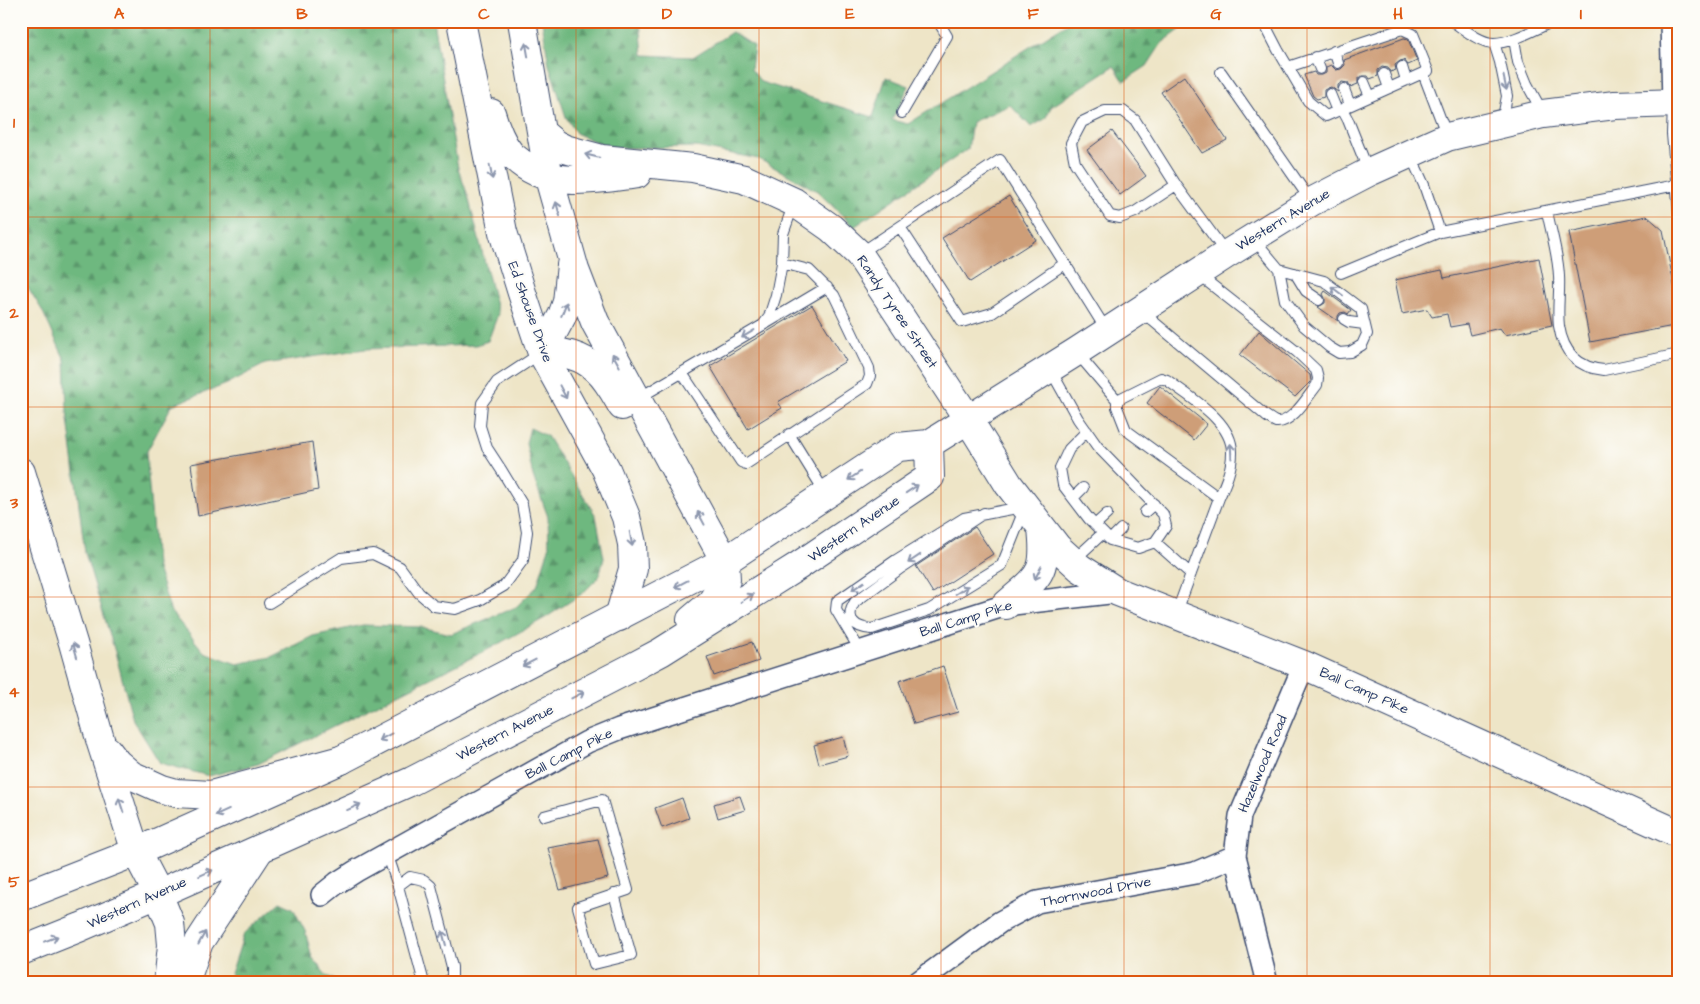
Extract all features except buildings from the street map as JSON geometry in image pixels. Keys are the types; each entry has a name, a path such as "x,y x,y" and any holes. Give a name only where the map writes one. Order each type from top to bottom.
{"main road":[{"name":"Ed Shouse Drive","path":"461,21 503,232 542,353 606,469 626,517 632,544 633,569 620,617"},
{"path":"466,21 476,41 490,112 509,153 526,166 549,178"},
{"path":"522,21 549,178 572,260 595,322 725,561 726,580 711,603 685,624 661,652"},
{"name":"Western Avenue","path":"21,898 136,852 341,760 725,561 898,447 929,444 1311,202 1369,172 1447,137 1543,114 1615,105 1676,103"},
{"name":"Randy Tyree Street","path":"542,133 555,144 578,153 602,159 692,168 744,180 794,202 831,228 859,254 968,419 1009,485 1042,528 1072,562 1118,592"},
{"name":"Randy Tyree Street","path":"549,178 568,180 604,178 675,167"},
{"path":"542,353 562,316 567,302 572,260"},
{"path":"542,353 555,351 570,355 598,370 609,384 641,440 656,460 687,492"},
{"name":"Western Avenue","path":"21,950 81,927 260,850 412,781 661,652 798,566 930,477 929,444"},
{"path":"21,472 73,642 101,743 136,852 158,894 170,923 172,945 168,983"},
{"path":"1006,605 1034,581 1042,568 1044,551 1042,528"},
{"name":"Ball Camp Pike","path":"1118,592 1304,665 1679,834"},
{"path":"101,743 116,763 131,775 176,793 210,795 341,760"},
{"path":"185,983 199,942 260,850"}],"street":[{"path":"1670,21 1676,103"},
{"name":"Ball Camp Pike","path":"322,895 337,883 387,853 587,742 619,728 1006,605 1118,592"},
{"name":"Hazelwood Road","path":"1267,983 1235,856 1240,816 1304,665"},
{"name":"Thornwood Drive","path":"917,983 1000,922 1037,902 1195,873 1235,856"}],"lane":[{"path":"902,113 948,36 938,21"},
{"path":"1263,21 1288,67 1308,101 1326,116 1428,71 1414,34 1402,29 1391,37 1374,43 1353,45 1288,67"},
{"path":"1452,21 1482,40 1494,43 1514,39 1554,21"},
{"path":"1471,21 1476,36"},
{"path":"1514,39 1518,62 1543,114"},
{"path":"1494,43 1507,96 1502,124"},
{"path":"1353,45 1356,56"},
{"path":"1334,51 1338,63"},
{"path":"1315,57 1320,69"},
{"path":"1402,67 1406,80"},
{"path":"1221,72 1311,202"},
{"path":"1422,73 1447,137"},
{"path":"1384,74 1389,88"},
{"path":"1364,82 1370,96"},
{"path":"1343,109 1344,89"},
{"path":"1330,94 1343,109 1369,172"},
{"path":"1676,103 1672,134 1679,213"},
{"path":"1176,185 1135,212 1120,218 1110,216 1074,163 1070,143 1082,122 1105,111 1123,111 1135,120 1176,185 1227,254"},
{"path":"1410,154 1424,184 1440,232"},
{"path":"859,254 1000,160 1107,332"},
{"path":"1341,273 1440,232 1676,185"},
{"path":"763,325 769,317 776,295 782,263 784,234 794,202"},
{"path":"1547,211 1559,275 1559,326 1574,359 1592,369 1604,370 1679,354"},
{"path":"900,227 962,322 992,313 1064,264"},
{"path":"1253,238 1279,269 1285,300 1304,326 1339,353 1350,352 1362,345 1367,334 1361,309 1324,281 1279,269"},
{"path":"682,373 741,462 746,464 867,384 870,376 869,368 834,294 809,270 782,263"},
{"path":"1140,311 1266,416 1275,422 1291,418 1317,385 1316,370 1297,352 1197,273"},
{"path":"1295,273 1306,291 1319,300"},
{"path":"637,400 827,287"},
{"path":"1344,320 1364,324"},
{"path":"1076,352 1117,400 1117,407 1126,430 1219,498"},
{"path":"269,603 341,558 373,554 400,568 420,593 434,606 455,609 480,600 504,586 523,560 527,532 522,504 502,470 486,448 480,426 482,403 497,382 542,353"},
{"path":"1050,369 1078,419 1087,431 1097,446 1163,514 1166,526 1154,542 1138,548 1106,537 1063,485 1060,468 1069,449 1087,431"},
{"path":"1117,400 1161,378 1167,380 1215,416 1228,434 1232,452 1229,474 1175,615"},
{"path":"789,434 827,495"},
{"path":"1103,468 1111,460"},
{"path":"1128,494 1136,486"},
{"path":"1073,498 1082,488"},
{"path":"1145,512 1154,504"},
{"path":"861,652 836,610 837,601 896,560 964,518 1025,506"},
{"path":"984,513 901,568 855,602 850,609 850,616 854,623 862,628 872,629 929,610 1002,565 1025,506"},
{"path":"1095,526 1107,514"},
{"path":"1072,562 1106,537 1121,529"},
{"path":"1154,542 1191,574"},
{"path":"544,816 602,800 628,890 614,894 578,907 594,964 631,954 614,894"},
{"path":"387,853 398,886 424,983"},
{"path":"398,886 410,878 424,880 431,886 452,967 452,978 446,983"}],"green space":[{"path":"21,21 433,21 458,168 468,196 498,314 488,341 476,345 365,349 265,364 227,384 172,405 146,453 156,565 171,612 204,652 237,664 271,657 313,636 363,625 421,627 451,634 516,607 537,586 549,548 548,517 533,476 526,443 530,428 547,436 596,516 604,558 599,577 583,593 545,618 491,648 258,764 209,776 160,763 133,720 85,553 67,411 65,360 42,310 21,276"},
{"path":"542,21 640,21 643,55 693,57 732,32 754,46 751,69 761,82 873,117 886,77 909,86 892,120 908,124 1071,21 1192,21 1162,43 1147,66 1124,81 1114,66 1051,107 1045,119 1031,127 1010,105 972,122 968,149 854,227 817,191 759,159 696,147 619,148 598,143 576,133 566,117 549,65"},
{"path":"280,902 293,908 305,931 312,957 326,975 338,982 364,983 228,983 244,934"}]}
